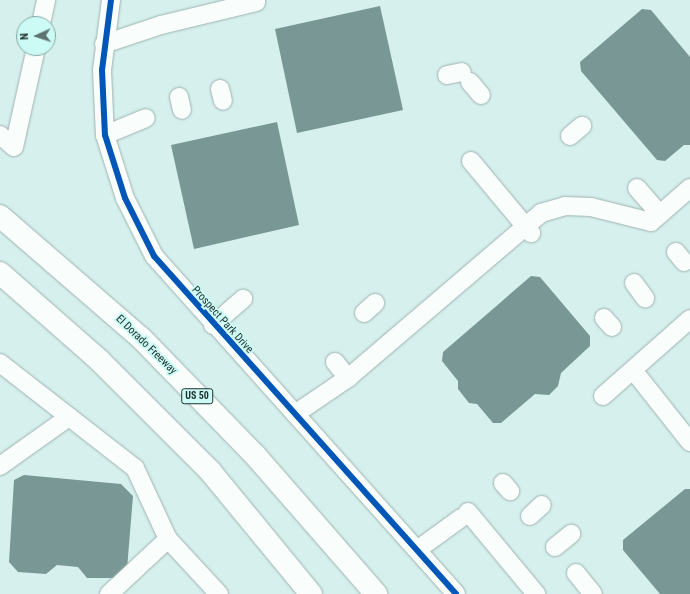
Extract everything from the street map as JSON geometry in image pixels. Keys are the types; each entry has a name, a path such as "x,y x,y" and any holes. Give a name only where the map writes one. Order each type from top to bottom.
{"highway":[{"name":"El Dorado Freeway","path":"0,216 141,338 254,454 376,594"},
{"path":"0,273 100,361 204,466 311,594"}],"street":[{"path":"43,16 46,0"},
{"name":"Prospect Park Drive","path":"111,0 104,44 105,135 140,234 154,256 213,325 418,550 456,594"},
{"path":"104,44 163,25 208,14 246,7"},
{"path":"0,135 14,147 34,56"},
{"path":"105,135 146,118"},
{"path":"471,161 528,229"},
{"path":"637,188 660,214"},
{"path":"295,414 348,378 528,229 541,213 565,206 581,212 624,213 651,222 688,195"},
{"path":"634,283 645,298"},
{"path":"213,325 243,299"},
{"path":"603,396 690,319"},
{"path":"335,362 348,378"},
{"path":"0,363 135,468 168,539 219,594"},
{"path":"633,370 689,440"},
{"path":"0,466 69,417"},
{"path":"418,550 464,515 536,594"},
{"path":"555,547 571,534"},
{"path":"109,594 168,539"},
{"path":"576,573 593,594"}],"building":[{"path":"380,6 403,110 297,133 275,29"},
{"path":"642,9 651,10 690,57 690,145 684,145 665,161 657,160 581,71 580,62"},
{"path":"277,122 299,225 194,249 171,145"},
{"path":"531,276 540,277 590,336 590,346 561,373 558,386 549,395 535,394 501,423 493,423 477,404 469,403 458,389 458,381 442,361 443,352"},
{"path":"24,475 121,484 133,496 127,569 115,578 87,578 78,567 57,565 46,574 18,572 9,562 14,480"},
{"path":"685,489 690,489 690,594 660,594 623,550 623,540"}],"cycle path":[{"path":"111,0 102,70 105,135 125,198 154,256 456,594"}]}
